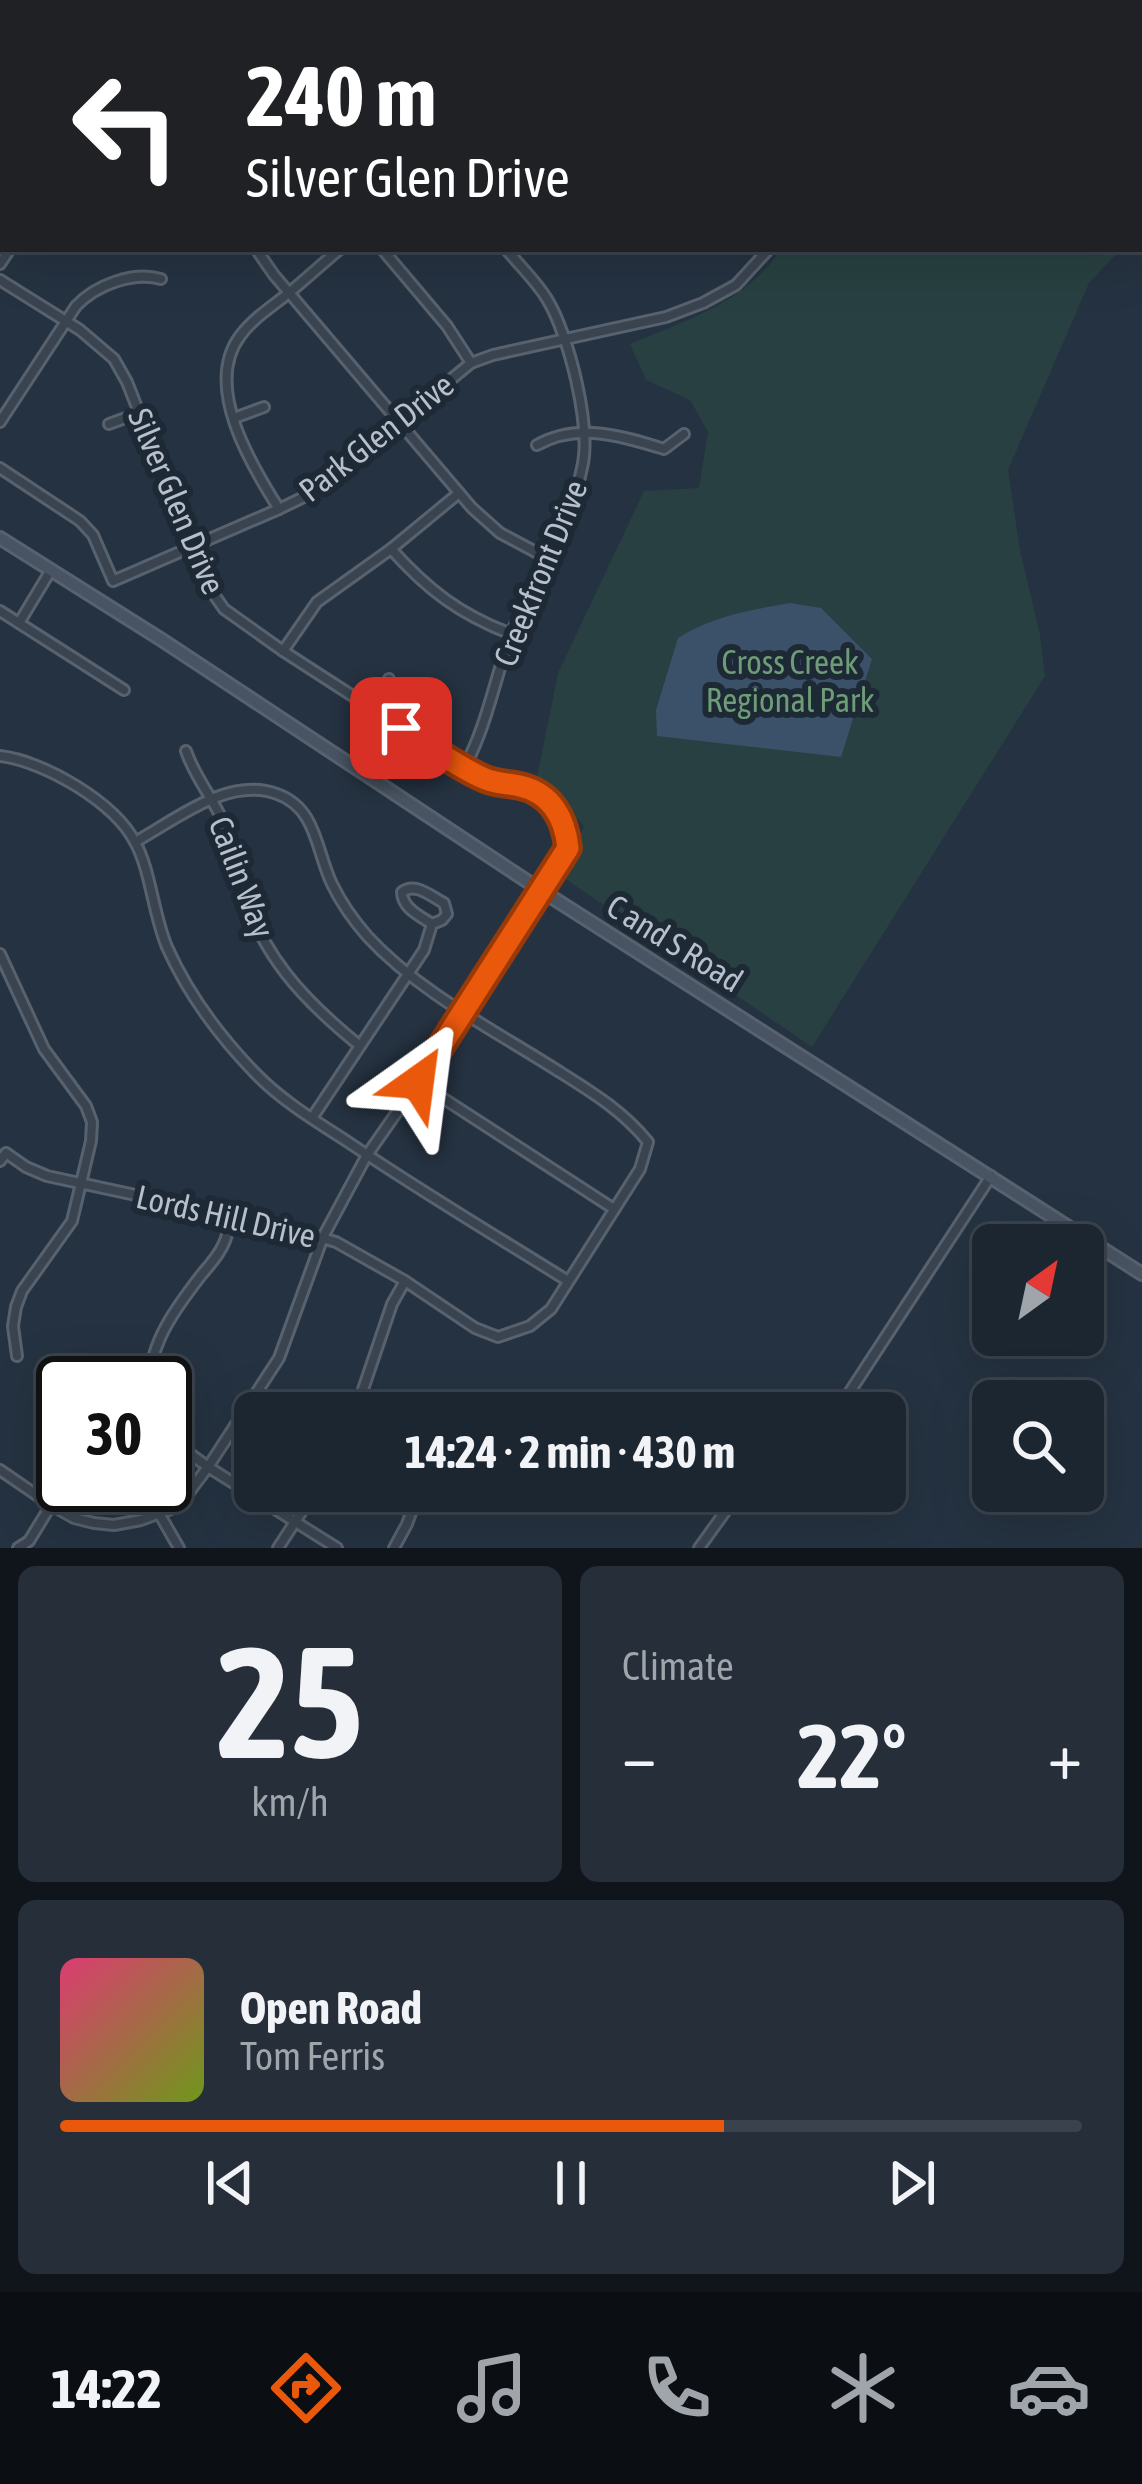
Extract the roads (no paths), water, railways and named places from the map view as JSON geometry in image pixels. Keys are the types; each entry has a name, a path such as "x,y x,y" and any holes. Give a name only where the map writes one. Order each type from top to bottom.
{"main road":[{"name":"C and S Road","path":"0,538 1142,1274"}],"street":[{"path":"258,252 458,494 500,533 545,557"},
{"path":"279,509 256,473 227,400 230,357 239,337 337,252"},
{"path":"385,252 447,326 471,363"},
{"name":"Creekfront Drive","path":"464,768 488,716 512,634 567,516 584,465 573,366 544,293 509,252"},
{"name":"Park Glen Drive","path":"0,468 80,521 93,535 113,581 312,493 471,363 666,317 704,303 736,285 766,252"},
{"path":"0,422 86,295 102,286 151,276 161,279"},
{"name":"Silver Glen Drive","path":"0,280 97,342 114,359 224,609 464,768 550,800 566,830 568,848 542,891"},
{"path":"234,418 264,407"},
{"path":"109,424 139,413"},
{"path":"537,445 555,435 584,433 620,435 664,449 684,434"},
{"path":"283,651 317,602 458,494"},
{"path":"391,549 452,606 512,634"},
{"path":"19,623 51,570"},
{"path":"0,611 124,690"},
{"path":"370,708 388,679"},
{"name":"Cailin Way","path":"186,751 227,830 240,883 269,949 308,1002 360,1046"},
{"path":"0,756 48,770 116,817 135,842 166,944 194,996 260,1078 367,1155 568,1281"},
{"path":"135,842 236,790 256,788 289,798 311,824 330,880 356,924 408,973 462,1010"},
{"path":"408,887 444,904 447,914 432,924 401,898 408,887"},
{"path":"63,1512 114,1526 160,1515 184,1498 278,1358 323,1237 367,1155 542,891"},
{"path":"312,1118 424,950 432,924"},
{"path":"0,954 44,1049 86,1106 92,1122 92,1141 72,1221 22,1291 16,1307 17,1357"},
{"name":"Lords Hill Drive","path":"2,1154 47,1176 323,1237 498,1337 530,1326 551,1309 640,1169 648,1142 614,1106 462,1010"},
{"path":"418,1082 614,1209"},
{"path":"850,1392 991,1176"},
{"path":"152,1356 224,1243 231,1216"},
{"path":"362,1392 392,1304 405,1281"},
{"path":"192,1455 337,1548"},
{"path":"0,1470 36,1495"},
{"path":"18,1548 29,1541 47,1512"},
{"path":"278,1548 302,1512"},
{"path":"394,1548 411,1512"},
{"path":"699,1548 725,1512"},
{"path":"160,1515 179,1548"}],"water":[{"path":"790,603 821,608 872,659 841,757 657,736 656,710 678,638 718,619"}],"park label":[{"name":"Cross Creek Regional Park","path":"790,681"}]}
